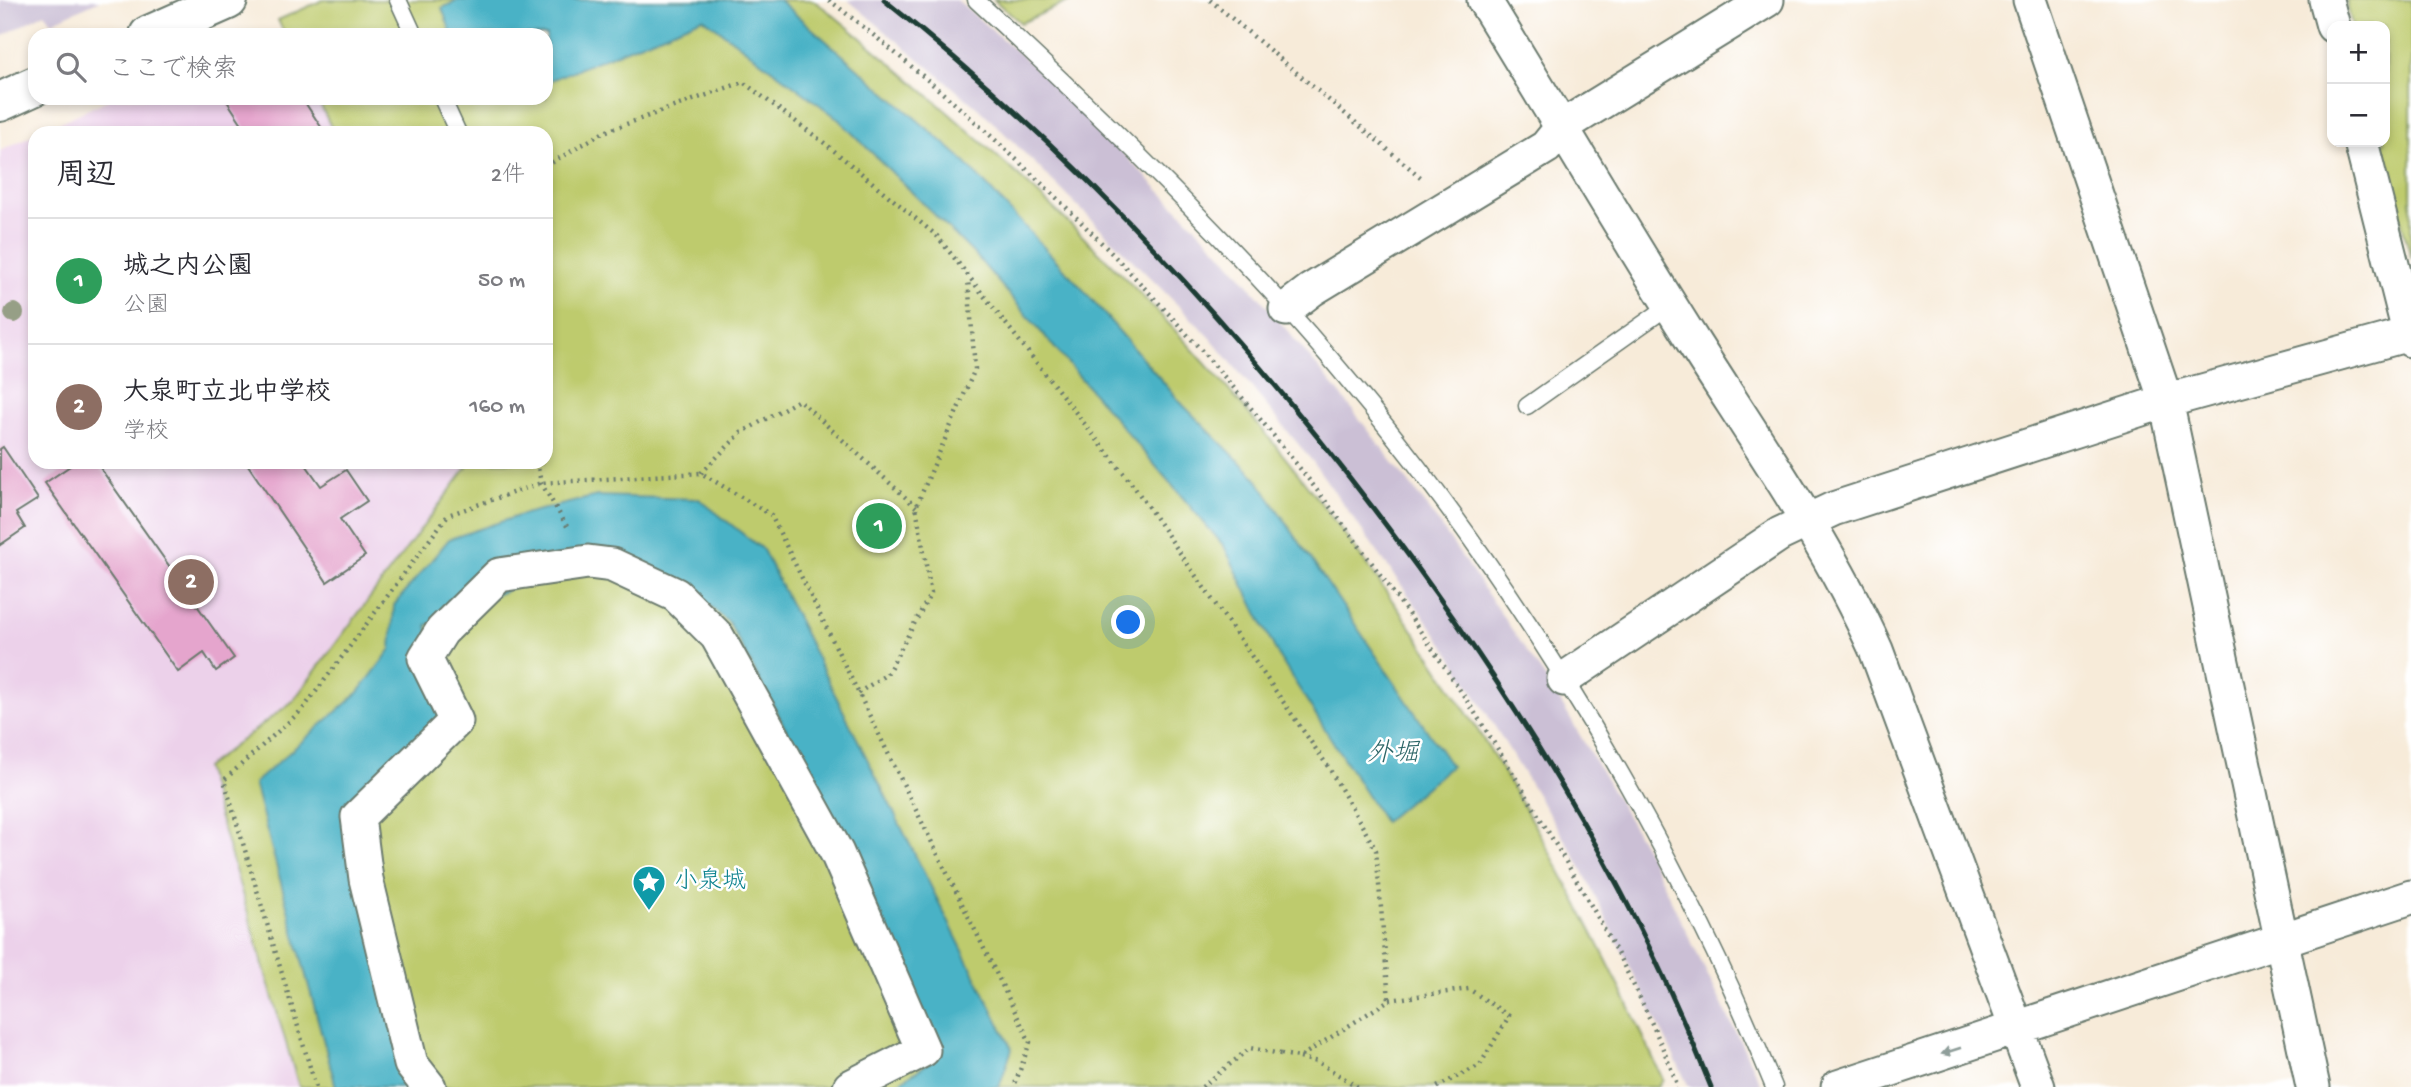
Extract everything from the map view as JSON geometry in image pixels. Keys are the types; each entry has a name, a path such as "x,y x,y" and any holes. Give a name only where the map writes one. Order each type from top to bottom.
{"street":[{"path":"165,28 228,0"},
{"path":"1484,0 1856,605 1876,650 2038,1087"},
{"path":"1286,309 1311,290 1546,147 1563,126 1767,0"},
{"path":"2030,0 2166,401 2313,1087"},
{"path":"2326,0 2332,21"},
{"path":"0,102 28,89"},
{"path":"1564,679 1806,521 2166,401 2410,337 2362,147"},
{"path":"429,1087 411,1064 366,879 358,817 456,720 425,658 442,631 499,575 589,562 612,565 676,595 717,636 837,853 923,1050 850,1087"},
{"path":"1838,1087 2411,897"}],"lane":[{"path":"398,0 411,28"},
{"path":"976,0 1163,177 1286,309 1411,462 1487,564 1564,679 1632,794 1709,942 1774,1087"},
{"path":"446,105 455,126"},
{"path":"1527,406 1670,305"}],"path":[{"path":"829,0 886,43 1002,146 1099,239 1207,356 1312,481 1403,606 1488,732 1586,894 1643,1006 1678,1087"},
{"path":"1210,0 1421,176 1447,208"},
{"path":"553,162 604,132 743,82 827,145 937,236 1135,488 1329,768 1376,850 1389,1000"},
{"path":"858,693 887,674 931,593 916,507 975,369 968,278"},
{"path":"701,473 741,433 799,400 916,507"},
{"path":"538,469 541,483 589,562"},
{"path":"316,1087 224,780 303,709 448,515 541,483 701,473 772,515 1030,1042 1014,1087"},
{"path":"1283,1055 1300,1058 1389,1000 1469,989 1508,1016 1480,1065 1437,1087"},
{"path":"1202,1087 1250,1048 1318,1062 1358,1087"}],"shaded area":[{"path":"0,0 100,0 52,22 45,13 0,37"},
{"path":"848,0 957,0 1031,64 1228,260 1338,391 1426,505 1553,689 1646,849 1761,1084 1754,1087 1689,1087 1578,861 1445,646 1313,462 1210,337 986,115"},
{"path":"97,105 320,105 331,126 53,126"},
{"path":"28,137 28,469 466,469 292,701 205,768 299,1087 0,1087 0,151"}],"green space":[{"path":"323,0 813,0 832,14 917,85 1079,232 1156,310 1232,394 1306,484 1376,577 1442,674 1504,773 1562,874 1615,977 1663,1080 1657,1087 299,1087 205,768 293,701 466,469 553,469 553,126 331,126 320,105 553,105 553,28 282,28 278,20"},
{"path":"994,0 1072,0 1021,23"},
{"path":"2346,0 2411,0 2411,259 2382,147 2390,147 2390,21 2351,21"}],"water":[{"name":"外堀","path":"458,0 779,0 959,156 1080,286 1183,405 1256,478 1451,766 1384,822 1279,657 1224,546 977,257 836,117 703,18 553,79 553,28 449,28 442,8"},
{"path":"597,496 699,499 763,550 1012,1049 999,1087 892,1087 941,1055 850,848 729,623 682,580 603,548 427,625 445,720 347,815 411,1087 336,1087 254,783 359,692 391,649 394,605 449,539 524,514"}],"building":[{"path":"230,105 307,105 320,126 243,126"},
{"path":"3,447 38,499 16,513 25,528 0,545 0,449"},
{"path":"66,469 101,469 234,658 216,671 204,653 178,672 45,483"},
{"path":"251,469 309,469 321,486 346,470 367,501 340,519 365,556 327,582"}],"railway":[{"path":"884,0 953,56 1019,115 1145,239 1262,370 1373,508 1471,644 1562,786 1643,934 1711,1087"}],"place":[{"name":"城之内公園","path":"879,526"},
{"name":"大泉町立北中学校","path":"191,582"},
{"name":"小泉城","path":"649,912"}]}
